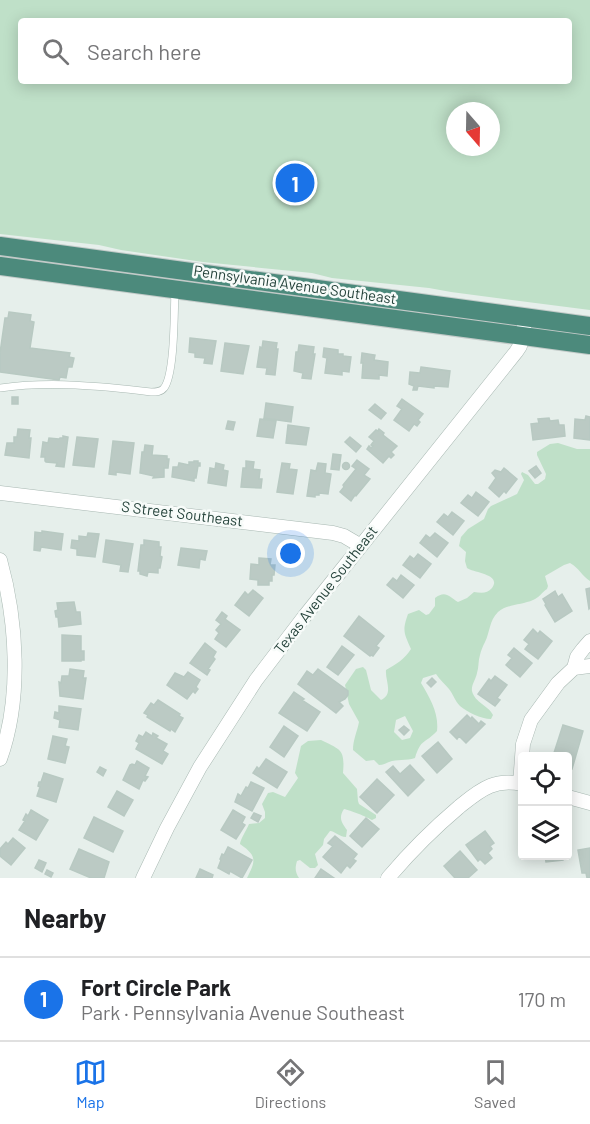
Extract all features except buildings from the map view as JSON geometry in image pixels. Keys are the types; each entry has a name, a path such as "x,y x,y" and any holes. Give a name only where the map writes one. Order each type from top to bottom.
{"highway":[{"name":"Pennsylvania Avenue Southeast","path":"0,246 590,326"},
{"name":"Pennsylvania Avenue Southeast","path":"0,266 590,345"}],"street":[{"name":"Texas Avenue Southeast","path":"144,878 195,776 237,709 286,640 516,352 523,337 526,317"},
{"name":"S Street Southeast","path":"0,493 333,533 344,536 361,546"},
{"path":"0,560 9,598 14,668 11,717 0,759"},
{"path":"523,752 527,728 536,713 574,668 577,657 590,641"},
{"path":"574,668 590,666"},
{"path":"388,878 427,836 476,793 490,786 518,784"},
{"path":"572,798 590,803"}],"lane":[{"path":"0,388 40,385 93,386 156,392 164,388 172,354 178,270"}],"green space":[{"path":"0,0 590,0 590,310 121,250 99,245 0,234"},
{"path":"558,443 577,449 590,449 590,581 570,563 564,565 545,576 547,589 537,598 506,607 495,615 481,651 472,689 476,698 493,715 491,719 466,711 436,674 423,678 421,683 435,712 437,731 421,744 415,758 380,765 374,760 366,761 353,750 359,722 349,704 345,685 356,669 363,667 366,670 371,690 381,700 388,691 386,670 403,659 411,649 405,632 408,614 419,610 426,615 429,614 435,606 435,598 442,594 458,602 474,592 486,592 492,588 494,583 490,577 467,568 466,552 459,546 461,537 468,529 484,519 491,506 517,494 524,480 522,472 528,475 535,484 545,479 546,474 537,452 550,444","holes":["405,716 413,731 410,738 402,740 394,732 396,720"]},
{"path":"321,740 340,751 343,759 343,773 357,789 359,804 376,815 376,818 372,820 344,809 341,818 347,830 346,837 330,831 315,854 318,865 315,868 310,868 300,860 297,861 296,870 299,878 247,878 253,859 250,852 240,844 242,837 249,824 259,823 265,818 262,804 268,793 273,792 285,797 298,778 295,773 301,746 308,741"}],"place":[{"name":"Fort Circle Park","path":"295,183"}]}
